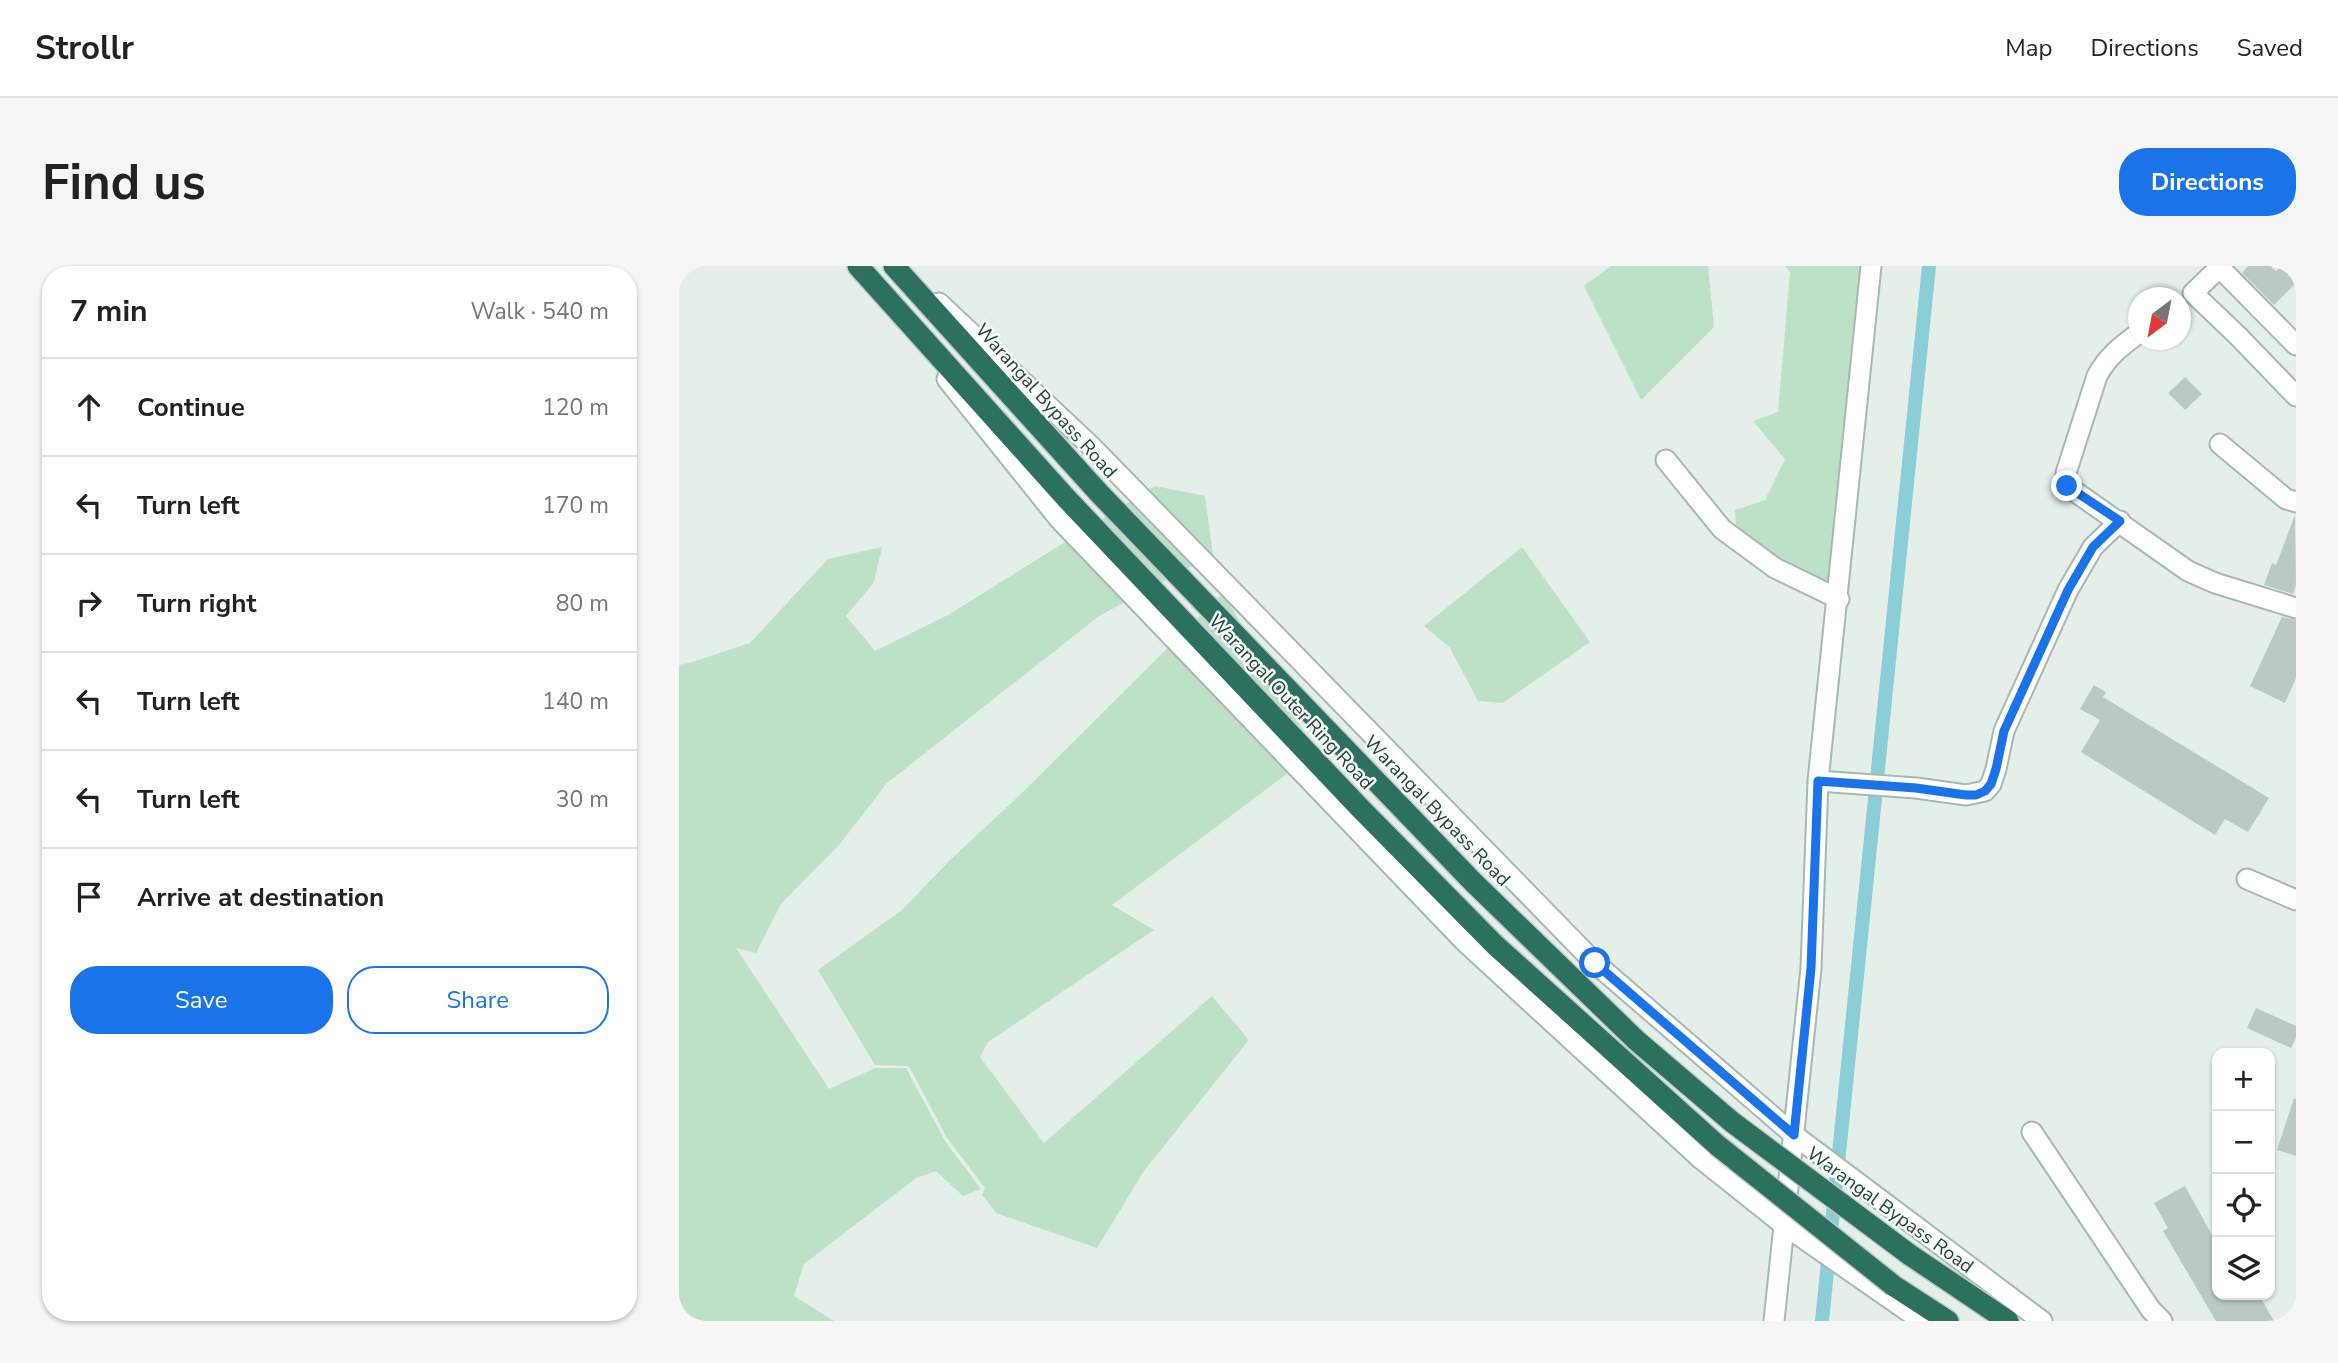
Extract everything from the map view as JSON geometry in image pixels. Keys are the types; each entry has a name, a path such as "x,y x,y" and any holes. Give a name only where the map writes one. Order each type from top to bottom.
{"highway":[{"name":"Warangal Outer Ring Road","path":"857,266 1067,499 1359,807 1496,945 1717,1144 1894,1286 1948,1321"},
{"name":"Warangal Bypass Road","path":"894,266 1099,494 1473,882 1636,1040 1732,1122 1910,1255 2008,1321"}],"street":[{"path":"857,266 1060,520 1465,942 1700,1158 1784,1225 1922,1321"},
{"path":"900,266 1092,447 1595,963 1794,1135 2042,1321"},
{"path":"1774,1321 1811,968 1818,781 1839,599 1871,266"},
{"path":"2191,294 2218,267 2296,345"},
{"path":"2191,301 2238,336 2296,396"},
{"path":"2238,336 2267,317"},
{"path":"2128,341 2116,349 2097,376 2065,480 2067,486 2188,571 2215,583 2296,608"},
{"path":"2220,444 2290,502 2296,502"},
{"path":"1666,460 1722,529 1775,568 1839,599"},
{"path":"1818,781 1976,795 1985,791 1991,784 1996,769 2004,731 2068,590 2093,547 2120,521"},
{"path":"2247,879 2296,900"},
{"path":"2032,1132 2151,1310 2162,1321"}],"green space":[{"path":"1611,266 1708,266 1714,327 1641,400 1584,286"},
{"path":"1785,266 1868,266 1831,592 1737,543 1735,510 1765,500 1785,459 1753,421 1778,412 1790,272"},
{"path":"1155,486 1205,496 1213,555 1099,616 887,783 839,845 781,904 756,953 736,948 829,1089 875,1068 906,1068 945,1141 981,1189 963,1196 936,1171 916,1178 804,1264 794,1296 834,1321 679,1321 679,665 750,643 828,559 882,547 874,582 846,616 875,651 948,615"},
{"path":"1522,547 1590,642 1503,703 1478,701 1450,648 1424,626"},
{"path":"1223,593 1316,752 1112,905 1154,930 988,1042 980,1057 1044,1143 1212,996 1249,1040 1144,1171 1097,1248 996,1213 982,1195 985,1188 947,1138 910,1068 875,1065 818,970 902,910"}],"building":[{"path":"2248,266 2271,266 2276,271 2282,266 2296,266 2296,283 2274,305 2242,273"},
{"path":"2185,377 2202,394 2185,410 2168,393"},
{"path":"2295,515 2296,585 2293,594 2264,585 2272,563 2276,565"},
{"path":"2282,617 2296,620 2296,678 2285,703 2250,686"},
{"path":"2094,685 2106,692 2103,697 2269,798 2248,832 2225,819 2215,835 2081,752 2100,720 2080,709"},
{"path":"2256,1008 2296,1026 2296,1038 2291,1048 2247,1028"},
{"path":"2294,1098 2296,1099 2296,1156 2277,1150"},
{"path":"2185,1186 2212,1235 2212,1300 2262,1300 2274,1321 2216,1321 2163,1231 2168,1228 2154,1203"}],"waterway":[{"path":"1822,1321 1929,266"}],"route":[{"path":"1595,963 1794,1135 1811,968 1818,781 1916,788 1966,795 1976,795 1991,784 2004,731 2068,590 2093,547 2120,521 2067,486"}]}
